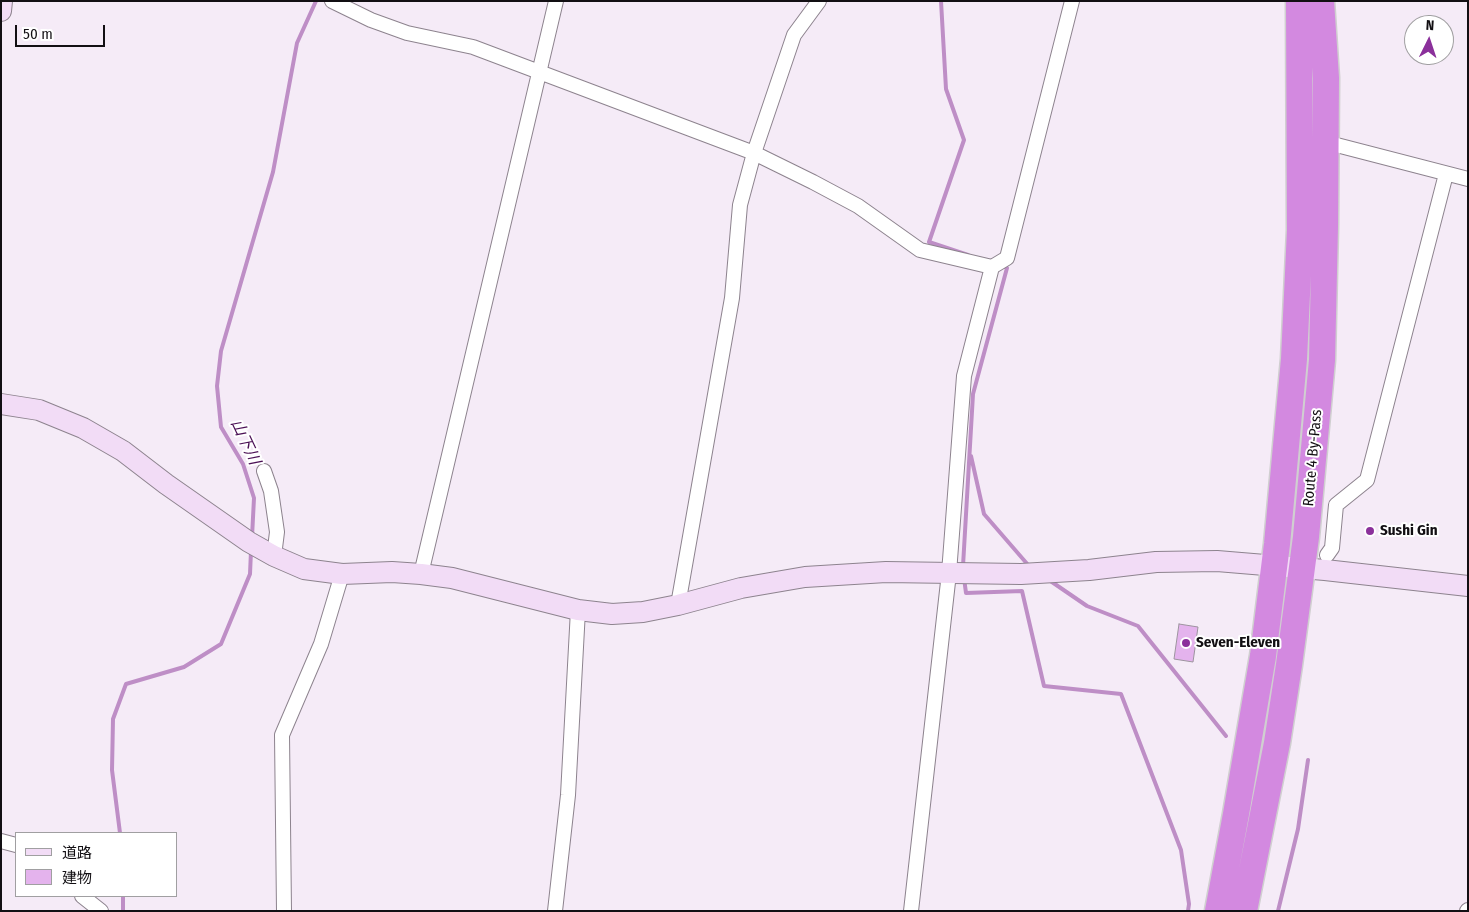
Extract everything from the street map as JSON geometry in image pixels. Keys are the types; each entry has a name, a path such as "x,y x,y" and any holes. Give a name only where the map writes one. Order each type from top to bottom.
{"highway":[{"name":"Route 4 By-Pass","path":"1218,911 1263,656 1275,566 1294,359 1300,240 1300,1"},
{"name":"Route 4 By-Pass","path":"1244,911 1277,743 1302,568 1322,360 1326,78 1321,1"},
{"path":"1326,78 1329,1"}],"street":[{"path":"1,11 2,1"},
{"path":"332,1 370,20 407,33 473,47 754,153 858,206 920,250 992,267 1007,258 1072,1"},
{"path":"421,574 556,1"},
{"path":"678,606 732,298 740,205 754,153 794,35 819,1"},
{"path":"1325,142 1468,179"},
{"path":"1327,555 1332,548 1336,505 1368,480 1446,174"},
{"path":"910,911 949,573 964,376 992,267"},
{"path":"1,404 39,410 83,428 123,451 166,484 249,542 274,556 304,569 342,574 392,572 452,578 578,610 612,614 643,612 678,606 741,588 805,577 886,572 1021,574 1089,570 1156,562 1217,561 1468,586"},
{"path":"264,471 271,491 277,532 274,556"},
{"path":"284,911 282,735 321,644 342,574"},
{"path":"554,911 568,795 578,610"},
{"path":"1,841 15,845"},
{"path":"83,897 101,911"}],"building":[{"name":"Seven-Eleven","path":"1179,624 1198,627 1193,662 1174,659"}],"waterway":[{"name":"山下川","path":"252,537 254,498 243,464 221,427 217,386 221,351 273,172 297,43 316,1"},
{"path":"941,1 946,89 964,140 929,242 968,255"},
{"path":"963,566 973,394 1007,268 1000,265"},
{"path":"971,456 984,514 1029,566"},
{"name":"山下川","path":"120,832 112,770 113,719 126,684 184,667 221,644 250,574 251,551"},
{"path":"964,578 966,593 1022,591 1044,686 1121,694 1181,850 1189,904 1188,911"},
{"path":"1049,580 1087,606 1138,626 1226,736"},
{"path":"1278,911 1298,829 1308,760"},
{"name":"山下川","path":"123,897 123,911"}],"place":[{"name":"Sushi Gin","path":"1370,531"},
{"name":"Seven-Eleven","path":"1186,643"}]}
